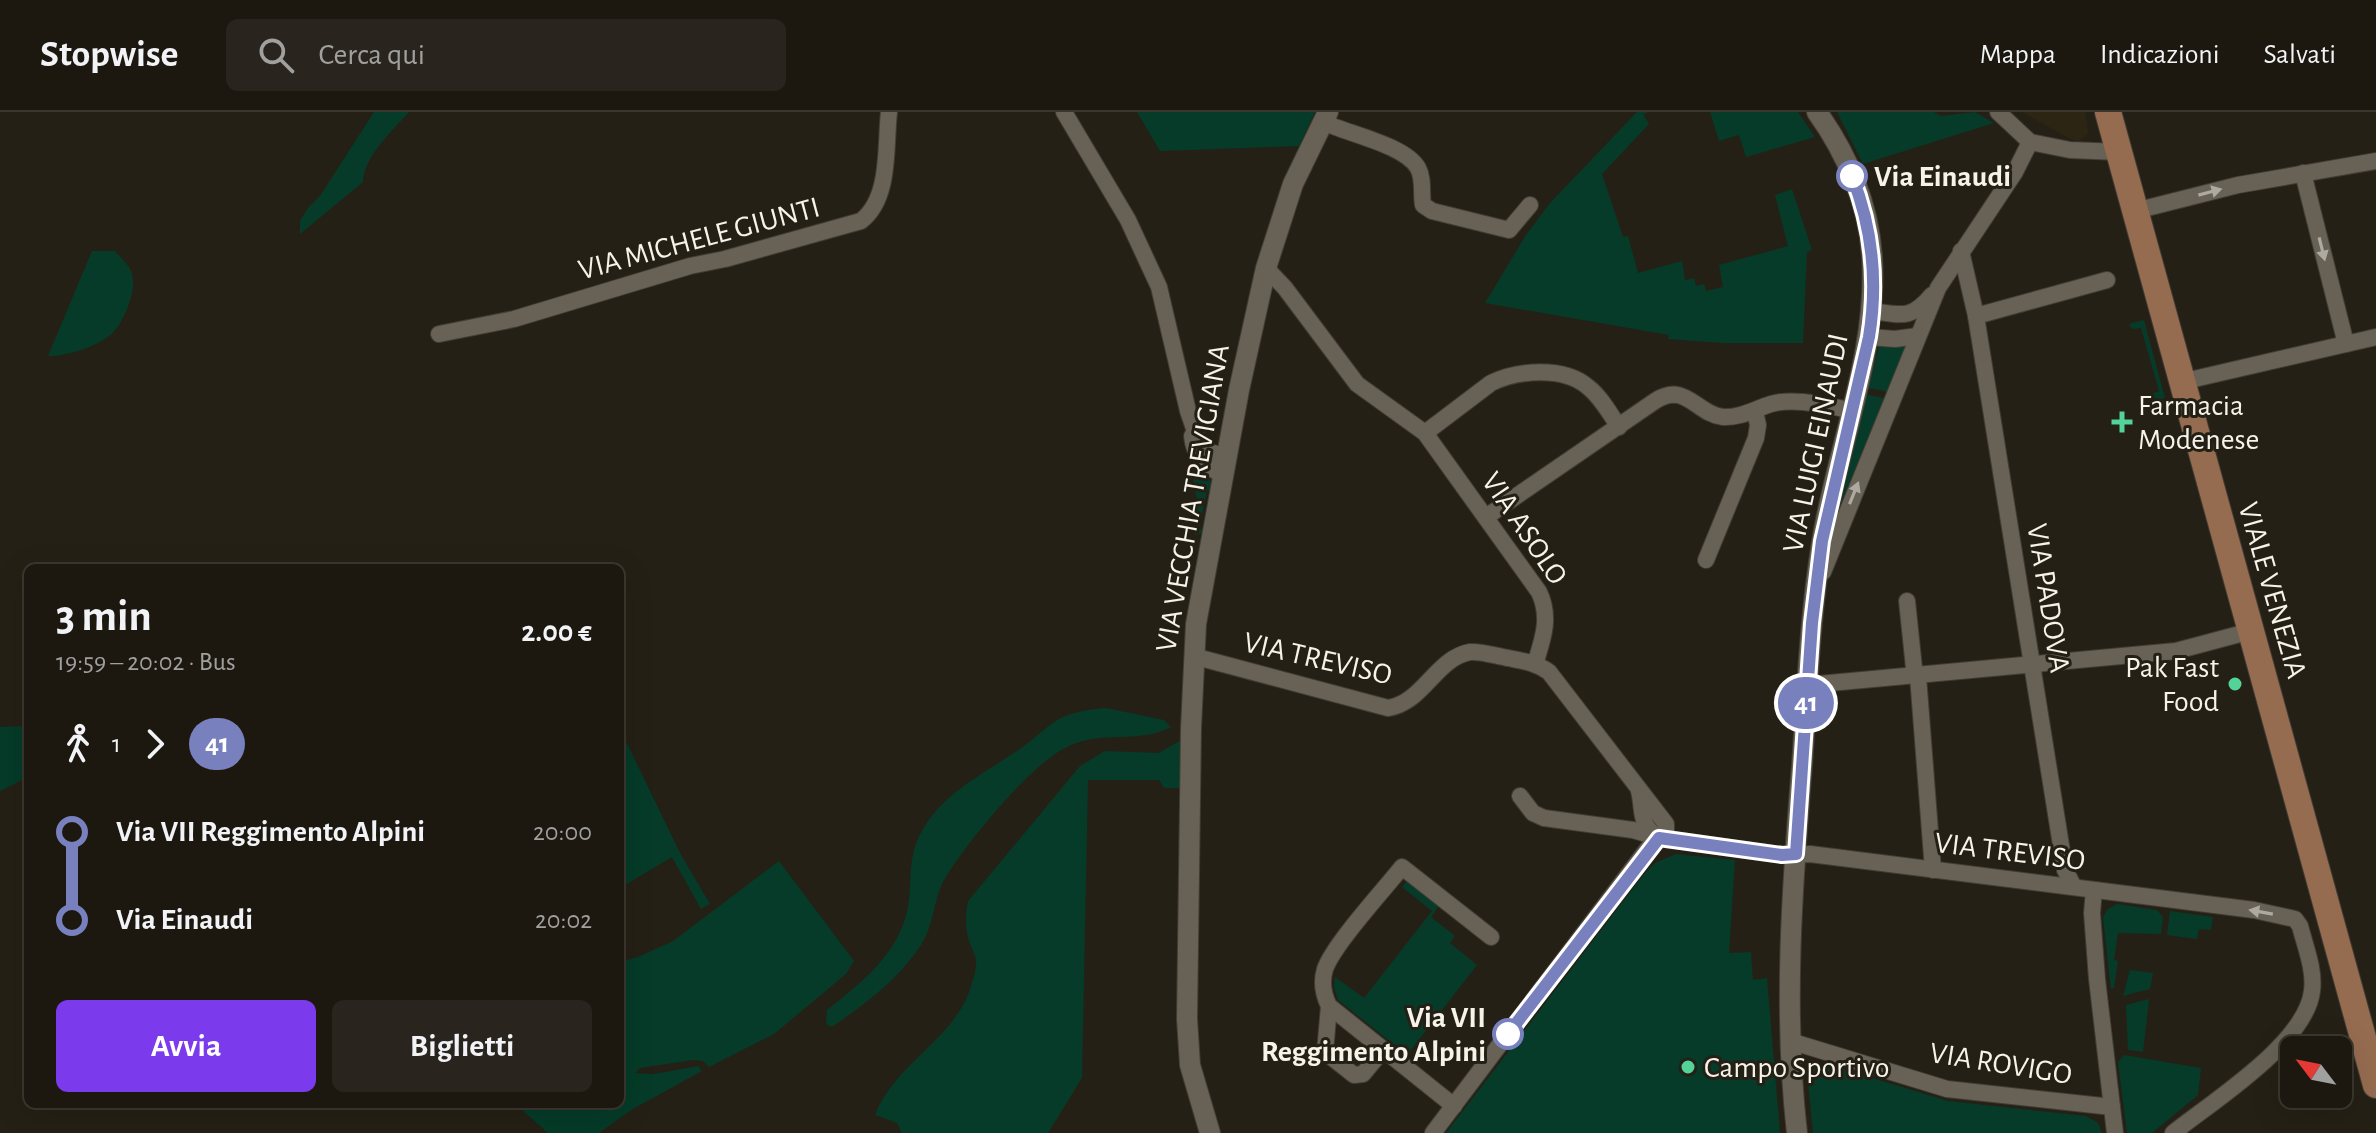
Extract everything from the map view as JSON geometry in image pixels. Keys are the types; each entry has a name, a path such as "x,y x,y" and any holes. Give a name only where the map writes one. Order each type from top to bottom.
{"main road":[{"name":"VIALE VENEZIA","path":"2108,112 2376,1085"}],"street":[{"name":"VIA MICHELE GIUNTI","path":"439,334 514,319 690,266 861,221 872,210 882,186 889,112"},
{"path":"1064,112 1128,220 1159,287 1188,411 1199,443 1224,466"},
{"name":"VIA LUIGI EINAUDI","path":"1797,1133 1790,1041 1796,854 1815,592 1825,527 1869,337 1872,311 1871,245 1860,196 1844,156 1817,112"},
{"path":"1998,112 2030,142 2070,150 2119,152"},
{"name":"VIA VECCHIA TREVIGIANA","path":"1210,1133 1190,1065 1188,1042 1193,656 1224,466 1266,268 1293,184 1326,117 1395,149 1414,163 1420,171 1423,205 1432,211 1509,230 1530,205"},
{"path":"1815,592 1938,288 2015,172 2030,142"},
{"path":"2135,211 2238,185 2376,161"},
{"path":"2303,173 2346,344"},
{"name":"VIA PADOVA","path":"1961,251 1976,316 2065,870 2074,887"},
{"name":"VIA ASOLO","path":"1266,268 1300,306 1357,384 1425,433 1544,602 1545,633 1535,664"},
{"path":"1976,316 2107,280"},
{"path":"1872,311 1903,315 1914,313 1938,288"},
{"path":"1869,337 1895,339 1918,336"},
{"path":"2181,382 2376,337"},
{"path":"1425,433 1491,383 1503,377 1526,373 1561,376 1582,382 1597,396 1619,427"},
{"path":"1486,517 1670,393 1724,417 1783,403 1818,404 1851,410"},
{"path":"1706,560 1756,438 1758,425 1755,412"},
{"path":"1907,601 1914,668 1918,676 1933,870"},
{"path":"1808,685 2176,651 2251,631"},
{"name":"VIA TREVISO","path":"1193,656 1388,708 1398,707 1409,700 1451,661 1469,652 1535,664"},
{"path":"1433,1133 1666,836 1647,830 1642,820 1639,791 1549,672 1535,664"},
{"name":"VIA TREVISO","path":"1520,796 1533,813 1544,818 1782,855 1933,870 2289,916 2300,926 2308,959 2313,988 2306,1014 2298,1028 2239,1082 2173,1133"},
{"path":"1383,1050 1363,1074 1354,1075 1325,1052 1329,1006 1323,988 1326,967 1402,867 1491,937"},
{"path":"2094,890 2093,927 2115,1133"},
{"path":"2308,959 2339,951"},
{"path":"1329,1006 1454,1106"},
{"name":"VIA ROVIGO","path":"1790,1041 1947,1089 2112,1107"}],"shaded area":[{"path":"2022,112 2085,112 2088,133 2080,141 2072,140"}],"green space":[{"path":"374,112 409,112 374,153 363,182 300,234 300,221 320,196"},
{"path":"1137,112 1315,112 1299,146 1160,151"},
{"path":"1637,112 1650,112 1643,114 1649,124 1602,174 1623,237 1628,236 1638,273 1682,261 1685,280 1694,278 1696,286 1704,284 1706,291 1723,287 1719,265 1788,246 1775,195 1792,189 1812,250 1807,252 1803,343 1668,339 1669,335 1485,303 1526,235 1550,203"},
{"path":"1710,112 1798,112 1815,137 1746,157 1739,135 1719,141"},
{"path":"1837,112 1934,112 1941,116 1975,112 1994,123 1863,164"},
{"path":"92,251 115,251 130,268 133,285 124,317 111,335 94,345 48,356"},
{"path":"2144,320 2165,398 2152,402 2149,398 2151,394 2159,391 2141,328 2129,326"},
{"path":"1879,346 1906,346 1889,392 1868,388"},
{"path":"1866,394 1887,399 1837,521"},
{"path":"1188,452 1212,483 1211,491 1207,490 1199,529 1203,530 1195,535 1197,500"},
{"path":"1106,708 1164,720 1171,727 1142,736 1085,740 1070,745 1042,764 994,813 952,867 943,882 925,937 912,957 869,1000 832,1027 826,1024 827,1010 877,966 896,939 908,907 914,849 925,825 936,811 961,788 1059,719 1082,711"},
{"path":"24,726 24,779 0,791 0,727"},
{"path":"624,737 680,853 710,904 701,909 672,857 624,886"},
{"path":"1181,740 1181,788 1164,788 1159,780 1088,780 1082,1078 1048,1133 902,1133 897,1123 875,1115 896,1080 940,1036 964,1004 976,964 966,927 968,901 1080,766 1105,751 1159,753"},
{"path":"1676,854 1735,860 1729,953 1751,952 1753,980 1767,978 1780,1133 1446,1133 1644,874 1655,863"},
{"path":"779,861 854,961 846,974 774,1034 709,1067 703,1061 693,1060 640,1068 635,1073 654,1074 698,1066 702,1071 631,1110 599,1133 548,1133 523,1111 525,1108 624,1108 624,961 673,941"},
{"path":"1407,881 1439,906 1431,917 1455,936 1450,943 1477,965 1407,1055 1338,1000 1334,987 1335,977 1364,998 1432,911 1402,887"},
{"path":"2117,904 2157,910 2163,917 2161,934 2118,933 2114,960 2118,961 2114,988 2111,989 2103,917 2108,909"},
{"path":"2170,911 2213,917 2211,930 2199,929 2197,939 2167,935"},
{"path":"2130,970 2153,973 2150,989 2123,996"},
{"path":"2149,999 2143,1052 2128,1050 2126,1005"},
{"path":"2124,1055 2201,1068 2198,1095 2152,1133 2127,1133 2118,1062"},
{"path":"1823,1063 1948,1101 2086,1116 2098,1123 2102,1133 1813,1133 1808,1082 1814,1066"}],"bus line":[{"name":"41","path":"1508,1034 1652,843 1659,838 1782,855 1796,854 1812,623 1822,541 1869,337 1872,311 1871,245 1860,196 1852,176"}],"place":[{"name":"Via Einaudi","path":"1852,176"},
{"name":"Farmacia Modenese","path":"2122,422"},
{"name":"Pak Fast Food","path":"2235,684"},
{"name":"Via VII Reggimento Alpini","path":"1508,1034"},
{"name":"Campo Sportivo","path":"1688,1067"}]}
